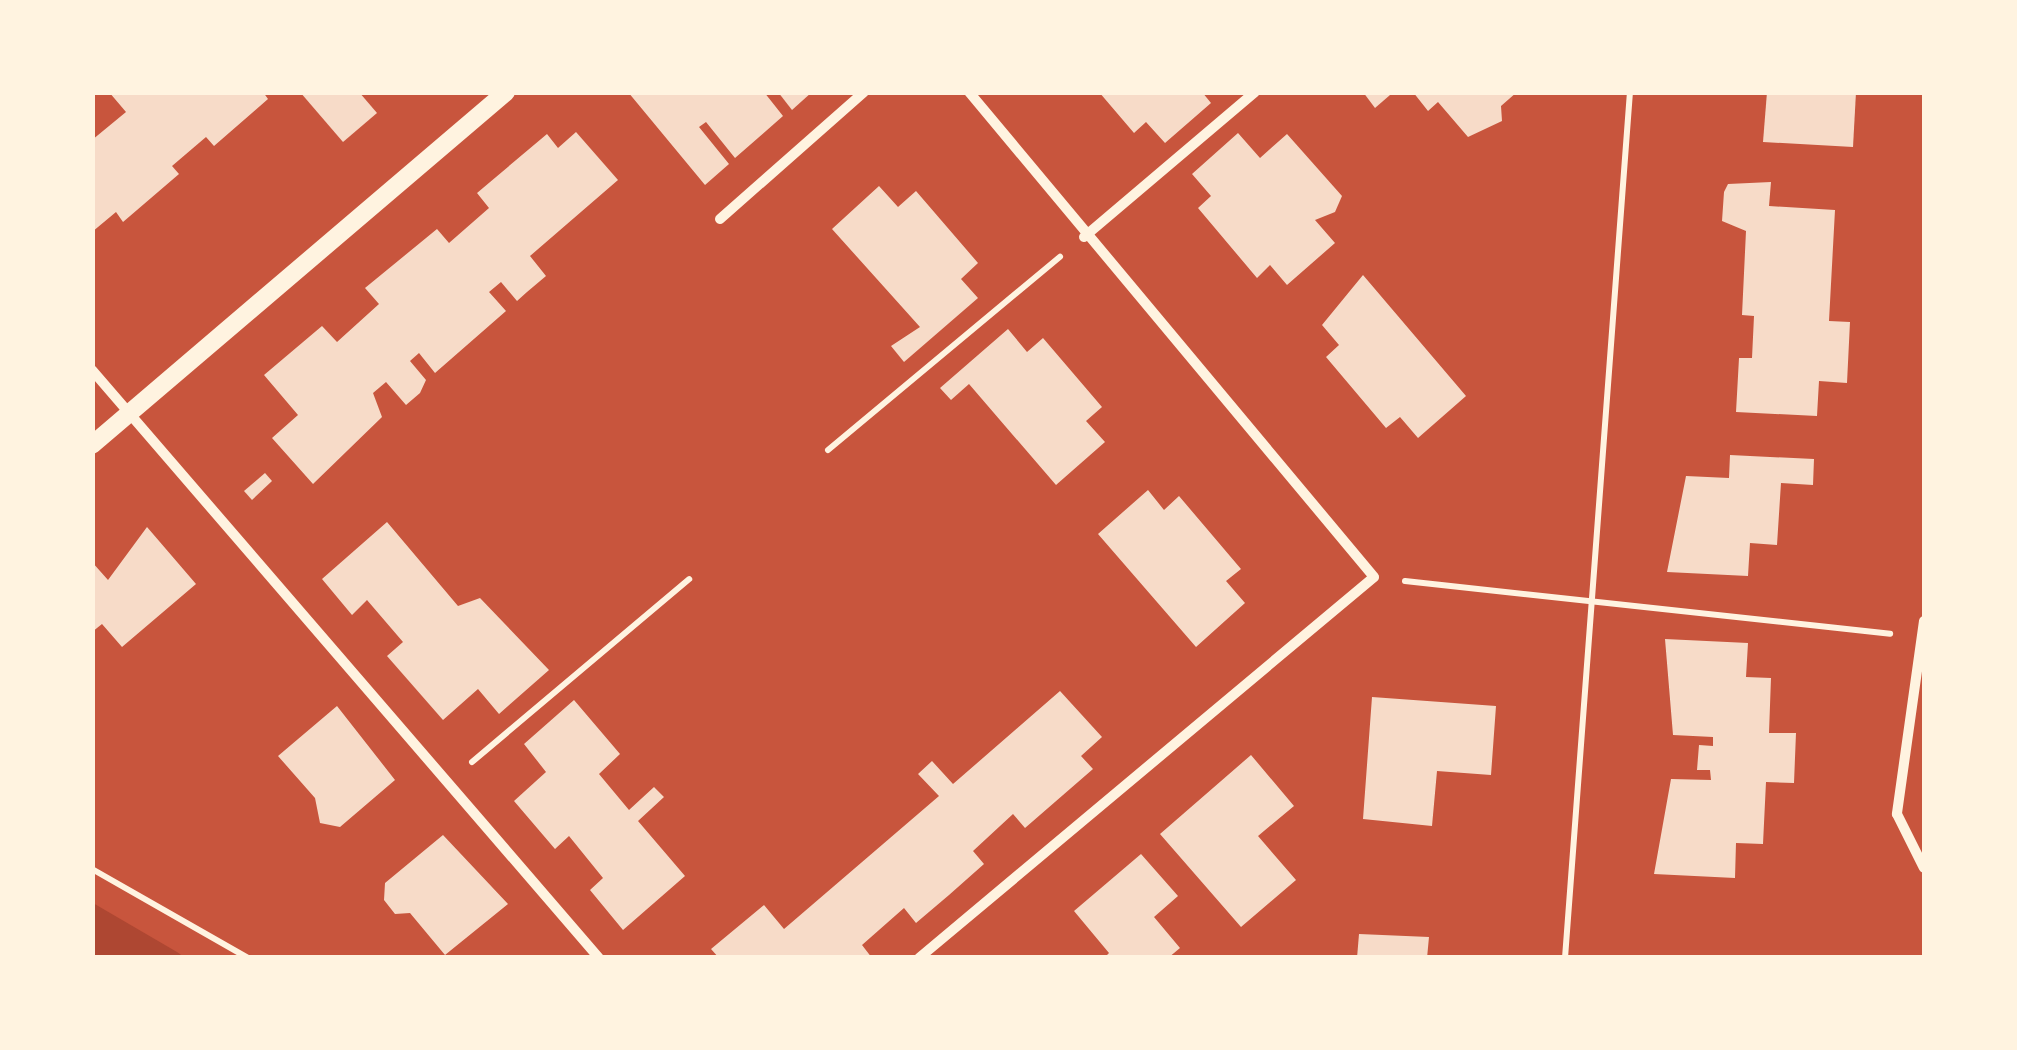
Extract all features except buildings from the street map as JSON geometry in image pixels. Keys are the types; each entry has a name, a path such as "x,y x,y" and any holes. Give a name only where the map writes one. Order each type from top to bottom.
{"street":[{"path":"92,445 506,92"},
{"path":"720,219 864,92"},
{"path":"920,958 1374,578 1084,236 969,92"},
{"path":"1084,236 1255,92"},
{"path":"92,370 444,786 599,958"},
{"path":"1924,620 1897,814 1924,868"}],"path":[{"path":"1565,958 1595,603 1630,92"},
{"path":"828,450 1084,236"},
{"path":"1374,578 1923,638"},
{"path":"444,786 689,580"},
{"path":"92,869 248,958"}],"shaded area":[{"path":"93,903 177,952 184,957 93,957"}]}
